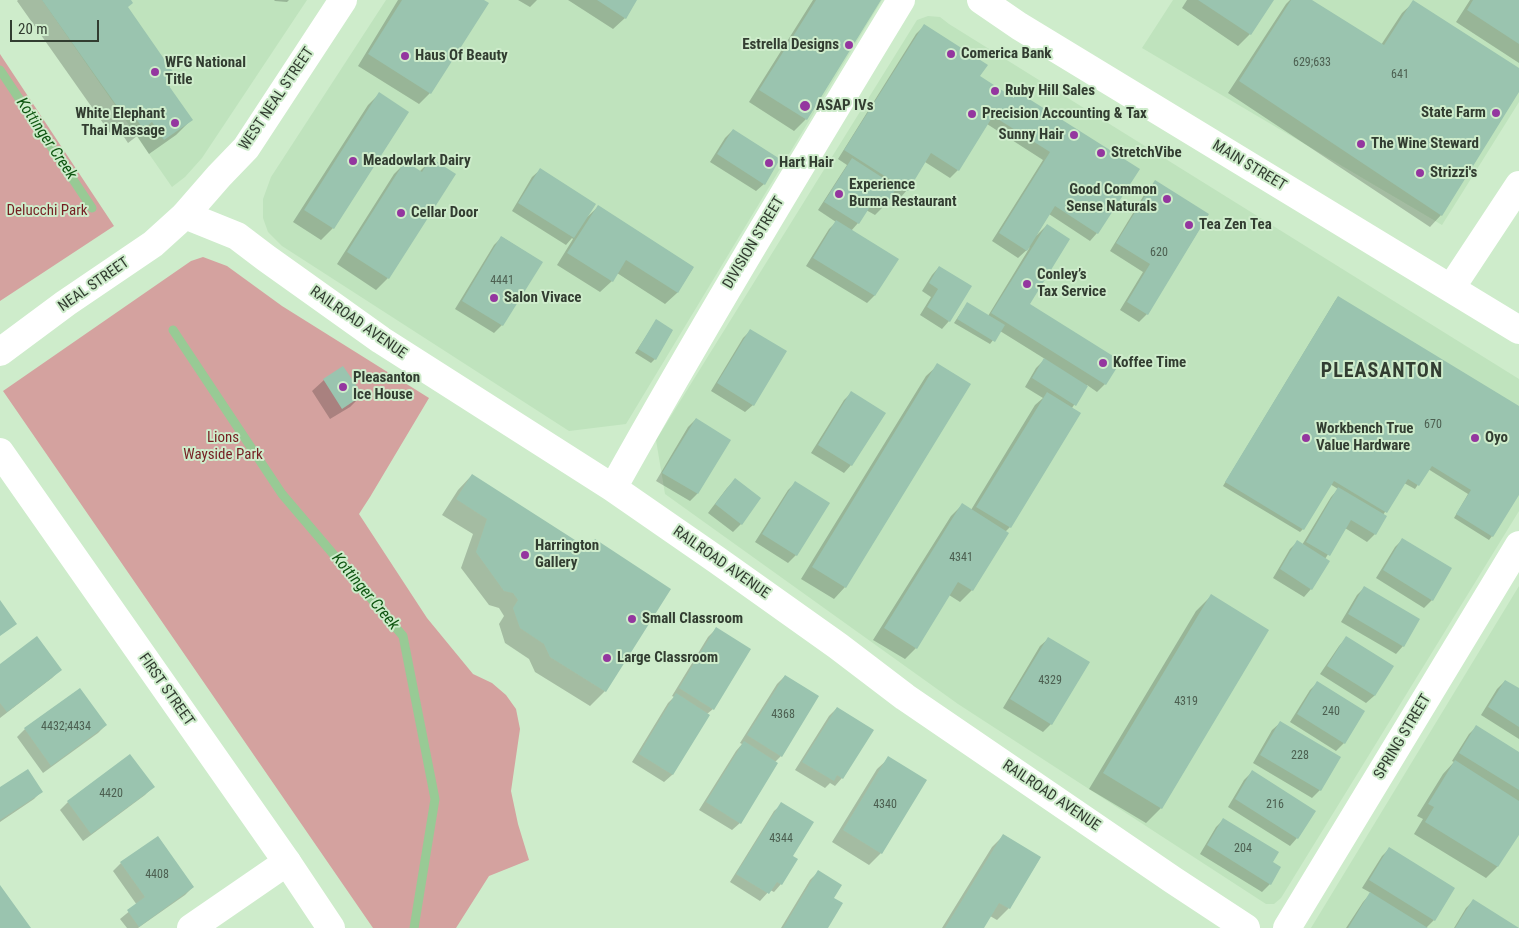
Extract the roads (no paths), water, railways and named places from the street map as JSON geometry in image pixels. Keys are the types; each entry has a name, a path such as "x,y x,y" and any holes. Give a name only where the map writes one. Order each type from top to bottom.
{"street":[{"name":"WEST NEAL STREET","path":"185,215 246,148 343,0"},
{"name":"DIVISION STREET","path":"613,488 670,385 752,246 901,0"},
{"name":"MAIN STREET","path":"986,2 1019,26 1519,330"},
{"path":"1451,288 1519,185"},
{"name":"NEAL STREET","path":"0,352 66,303 153,244 185,215"},
{"name":"RAILROAD AVENUE","path":"185,215 237,236 381,340 613,488 838,646 905,697 1246,928"},
{"name":"FIRST STREET","path":"0,452 332,928"},
{"name":"SPRING STREET","path":"1287,928 1519,545"},
{"path":"191,928 287,862"}],"waterway":[{"name":"Kottinger Creek","path":"0,70 92,208"},
{"name":"Kottinger Creek","path":"173,330 282,494 403,636 435,799 414,928"}],"place":[{"name":"Estrella Designs","path":"849,45"},
{"name":"Comerica Bank","path":"951,54"},
{"name":"Haus Of Beauty","path":"405,56"},
{"name":"WFG National Title","path":"155,72"},
{"name":"Ruby Hill Sales","path":"995,91"},
{"name":"ASAP IVs","path":"805,106"},
{"name":"State Farm","path":"1496,113"},
{"name":"Precision Accounting & Tax","path":"972,114"},
{"name":"White Elephant Thai Massage","path":"175,123"},
{"name":"Sunny Hair","path":"1074,135"},
{"name":"The Wine Steward","path":"1361,144"},
{"name":"StretchVibe","path":"1101,153"},
{"name":"Meadowlark Dairy","path":"353,161"},
{"name":"Hart Hair","path":"769,163"},
{"name":"Strizzi's","path":"1420,173"},
{"name":"Experience Burma Restaurant","path":"839,194"},
{"name":"Good Common Sense Naturals","path":"1167,199"},
{"name":"Cellar Door","path":"401,213"},
{"name":"Tea Zen Tea","path":"1189,225"},
{"name":"Conley’s Tax Service","path":"1027,284"},
{"name":"Salon Vivace","path":"494,298"},
{"name":"Koffee Time","path":"1103,363"},
{"name":"Pleasanton Ice House","path":"343,387"},
{"name":"Workbench True Value Hardware","path":"1306,438"},
{"name":"Oyo","path":"1475,438"},
{"name":"Harrington Gallery","path":"525,555"},
{"name":"Small Classroom","path":"632,619"},
{"name":"Large Classroom","path":"607,658"}],"district":[{"name":"PLEASANTON","path":"1382,372"}],"park label":[{"name":"Delucchi Park","path":"47,211"},
{"name":"Lions Wayside Park","path":"223,446"}]}
